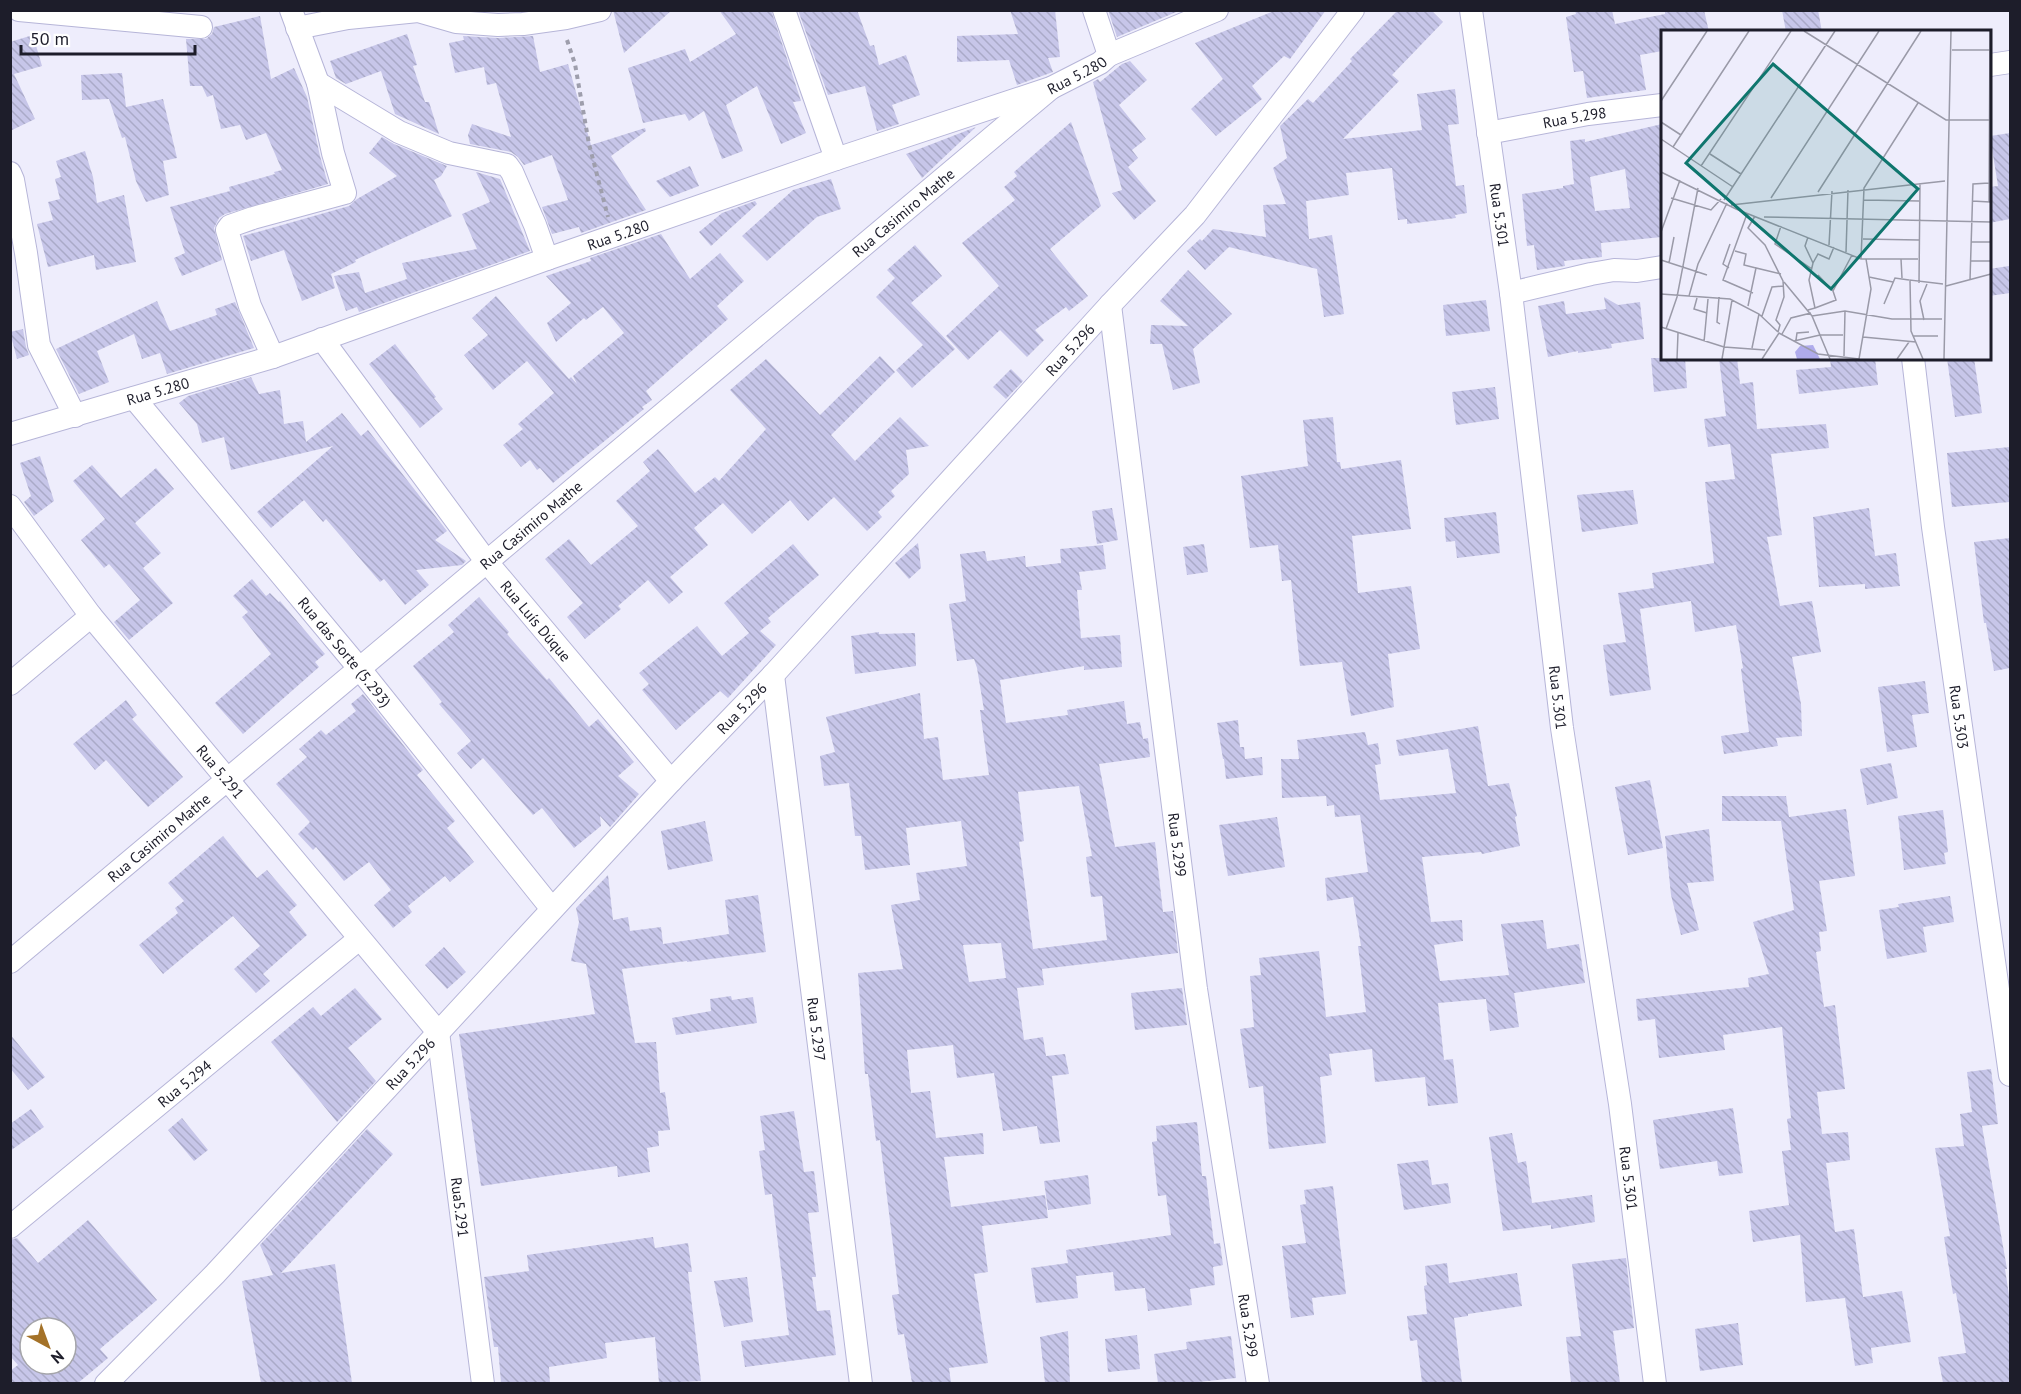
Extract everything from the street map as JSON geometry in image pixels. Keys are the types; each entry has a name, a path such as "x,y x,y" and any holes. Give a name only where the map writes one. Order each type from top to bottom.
{"street":[{"path":"19,10 101,14 201,27"},
{"path":"273,357 250,306 227,230 230,226 345,193 333,153 318,83 294,19 348,18 418,11 456,22 498,25 566,18 600,10"},
{"path":"784,10 836,159"},
{"path":"1094,10 1108,56"},
{"name":"Rua 5.280","path":"10,434 273,357 613,236 1051,88 1100,63 1108,56 1192,14 1217,10"},
{"name":"Rua 5.296","path":"106,1383 215,1274 671,781 773,675 1110,305 1196,215 1353,10"},
{"name":"Rua 5.301","path":"1471,10 1511,293 1562,728 1620,1104 1655,1383"},
{"path":"1991,65 2010,62"},
{"path":"318,83 399,132 448,153 507,165 535,225 547,259"},
{"name":"Rua Casimiro Mathe","path":"10,962 1051,88"},
{"name":"Rua 5.298","path":"1488,133 1588,114 1661,105"},
{"path":"10,173 26,253 39,345 75,416"},
{"path":"1511,293 1614,270 1637,271 1661,267"},
{"name":"Rua 5.299","path":"1110,305 1196,989 1258,1383"},
{"name":"Rua Luís Dúque","path":"322,339 486,561 671,781"},
{"name":"Rua 5.303","path":"1912,360 1936,550 2010,1075"},
{"name":"Rua das Sorte (5.293)","path":"134,399 359,668 552,909"},
{"name":"Rua 5.291","path":"10,506 91,616 438,1032"},
{"path":"10,684 91,616"},
{"name":"Rua 5.297","path":"773,675 861,1383"},
{"name":"Rua 5.294","path":"10,1227 359,939"},
{"name":"Rua5.291","path":"438,1032 483,1383"}],"path":[{"path":"563,31 575,64 589,144 613,236"}],"building":[{"path":"613,10 672,10 624,53"},
{"path":"719,10 771,10 801,101 793,102 806,133 781,144 757,86 726,105 743,151 722,159 704,111 689,121 685,114 643,123 628,68 685,49 690,62 736,34"},
{"path":"798,10 857,10 870,46 874,45 879,65 906,55 920,95 892,105 899,124 877,131 865,86 828,95"},
{"path":"1010,10 1055,10 1060,57 1048,58 1053,72 1017,85 1009,60 957,62 957,36 1018,34"},
{"path":"1108,10 1181,10 1117,37"},
{"path":"1276,10 1326,10 1290,59 1284,56 1252,86 1262,99 1216,136 1191,109 1223,79 1195,43"},
{"path":"1398,10 1431,10 1443,22 1392,75 1399,81 1343,139 1422,130 1417,94 1455,89 1459,124 1448,125 1456,186 1464,185 1467,213 1455,215 1456,218 1407,224 1407,219 1398,220 1392,168 1346,173 1349,195 1306,201 1309,239 1332,235 1344,314 1324,317 1317,269 1229,247 1205,270 1187,251 1200,239 1202,241 1213,229 1266,237 1263,205 1286,204 1273,168 1287,158 1280,126 1308,99 1313,103 1352,61 1350,59"},
{"path":"1575,10 1612,10 1615,24 1665,14 1665,10 1704,10 1709,30 1661,30 1661,51 1640,55 1646,90 1587,98 1583,71 1574,72 1566,17 1576,14"},
{"path":"1782,10 1818,10 1822,30 1786,30"},
{"path":"260,16 271,79 294,68 307,97 328,184 225,214 219,218 214,228 222,260 182,276 174,258 185,253 170,207 230,191 229,187 282,170 266,133 246,140 240,125 221,129 213,95 207,97 202,86 190,86 186,39 206,39 212,34 214,27"},
{"path":"407,34 417,65 413,66 425,102 429,102 439,134 395,114 381,71 346,84 336,78 330,61"},
{"path":"33,35 42,66 14,74 35,119 10,131 10,42"},
{"path":"463,36 498,38 533,36 540,72 568,64 591,145 645,128 646,131 611,156 646,210 581,233 579,227 552,234 542,207 568,200 552,155 524,165 511,152 470,144 468,135 472,124 511,137 496,83 487,85 484,67 455,73 449,43 464,40"},
{"path":"1130,61 1147,80 1119,105 1146,139 1132,150 1138,158 1128,167 1156,201 1134,220 1112,193 1122,190 1093,82 1098,79 1100,82 1122,64"},
{"path":"122,73 126,107 163,99 177,158 163,161 169,195 146,202 136,181 125,137 122,138 109,99 82,100 81,75"},
{"path":"1071,122 1101,206 1050,249 1088,296 1069,311 1066,307 1035,330 1044,340 1027,357 1000,330 968,360 946,336 999,286 962,243 1015,200 1004,187 1017,176 1014,172"},
{"path":"1661,124 1661,237 1601,243 1602,257 1564,261 1565,266 1537,270 1534,245 1527,246 1522,194 1563,188 1563,186 1574,184 1570,141 1585,139 1585,142","holes":["1625,169 1630,208 1595,211 1590,177"]},
{"path":"976,127 922,178 906,154"},
{"path":"2010,133 2010,219 1991,223 1991,187 1998,186 1991,136"},
{"path":"382,137 447,166 441,176 434,180 452,216 355,260 356,262 331,274 335,288 302,301 284,250 251,261 243,236 349,206 397,176 369,153"},
{"path":"85,151 93,177 97,203 124,195 136,262 96,270 94,255 48,267 37,224 53,220 48,202 60,199 55,179 61,177 56,161"},
{"path":"690,166 699,186 670,197 656,181"},
{"path":"476,172 500,179 530,251 359,312 357,307 346,311 334,276 359,272 365,293 407,279 402,263 477,249 462,214 490,202"},
{"path":"831,179 841,209 817,217 767,261 742,236 793,190"},
{"path":"755,201 757,204 711,246 699,232 722,213"},
{"path":"661,234 690,279 720,253 744,281 717,306 728,319 646,391 652,400 642,407 644,409 553,483 540,468 537,470 530,460 521,467 503,445 523,429 518,424 554,393 527,361 493,390 464,355 488,335 472,318 496,296 569,379 571,377 577,384 573,376 624,333 603,307 586,320 584,318 556,342 547,323 571,303 546,276 591,261 590,258"},
{"path":"915,245 942,276 911,303 955,349 912,388 896,370 923,345 876,297 895,278 887,270"},
{"path":"2009,266 2010,293 1991,296 1991,269"},
{"path":"1188,270 1232,314 1193,349 1200,383 1173,390 1162,344 1150,344 1151,325 1188,326 1160,301"},
{"path":"1604,297 1618,305 1640,302 1644,339 1611,344 1612,348 1548,357 1538,306 1564,301 1566,314 1606,309"},
{"path":"1486,300 1490,331 1446,336 1443,305"},
{"path":"157,301 170,331 217,315 215,309 235,302 254,348 167,374 160,353 142,359 134,334 97,351 109,382 79,394 56,349"},
{"path":"23,329 29,355 17,359 10,332"},
{"path":"395,344 443,409 420,428 369,364"},
{"path":"880,356 895,372 831,435 855,461 900,417 929,446 906,450 909,474 891,491 895,496 878,512 882,517 867,531 834,497 808,521 790,500 752,534 723,503 694,528 708,545 670,577 683,592 669,604 648,580 618,606 621,609 585,639 567,617 583,603 545,559 569,539 591,565 638,526 616,501 650,471 643,462 658,449 695,493 715,477 719,481 766,429 730,390 766,359 820,415"},
{"path":"1651,358 1685,360 1687,388 1654,392"},
{"path":"1719,360 1737,360 1740,384 1753,382 1757,429 1826,424 1829,448 1771,454 1782,535 1767,537 1780,606 1812,601 1821,652 1792,657 1801,704 1802,736 1776,738 1778,746 1724,754 1721,736 1749,732 1736,625 1695,632 1691,601 1640,609 1651,690 1610,696 1603,645 1626,642 1618,593 1654,588 1652,573 1714,563 1705,482 1735,479 1730,444 1708,447 1704,419 1726,416"},
{"path":"1830,360 1875,360 1878,385 1799,394 1796,370 1831,367"},
{"path":"1947,360 1974,360 1982,413 1955,417"},
{"path":"1011,369 1023,381 1006,399 993,387"},
{"path":"251,377 259,394 280,390 284,424 303,421 306,442 342,413 361,436 368,430 447,531 435,540 466,561 462,565 416,570 429,585 405,605 384,579 380,582 326,519 323,522 304,500 271,528 257,512 333,446 231,470 224,437 202,443 197,424 179,403 188,396"},
{"path":"1495,387 1499,419 1456,425 1452,392"},
{"path":"1333,417 1337,462 1340,462 1341,469 1401,460 1411,529 1352,536 1358,593 1411,586 1420,649 1388,654 1394,707 1351,716 1342,662 1300,666 1291,580 1282,581 1278,545 1250,548 1241,476 1308,466 1303,420"},
{"path":"2010,447 2010,502 1952,507 1947,453"},
{"path":"40,456 54,501 34,516 24,502 31,496 20,463"},
{"path":"92,465 121,498 156,468 174,489 135,523 161,553 143,568 173,603 129,640 114,622 140,600 109,564 104,568 81,540 105,519 73,481"},
{"path":"1633,490 1638,524 1582,532 1577,495"},
{"path":"1112,508 1118,540 1097,544 1092,511"},
{"path":"1869,508 1875,556 1896,553 1900,586 1865,589 1865,584 1819,587 1813,517"},
{"path":"1496,512 1500,553 1457,558 1455,541 1446,542 1444,518"},
{"path":"2010,538 2010,668 1994,671 1986,623 1984,623 1974,542"},
{"path":"918,543 921,568 909,579 895,563"},
{"path":"793,544 819,575 768,618 771,622 760,631 776,645 728,698 720,691 676,730 642,690 649,684 639,673 697,626 722,656 749,633 724,603"},
{"path":"1204,544 1208,572 1187,575 1183,547"},
{"path":"1103,545 1106,569 1079,572 1082,590 1077,590 1081,638 1120,635 1122,667 1084,670 1084,666 1000,680 1006,723 1068,715 1067,710 1124,701 1127,724 1140,722 1143,739 1148,738 1150,757 1099,764 1115,847 1155,842 1163,912 1173,911 1178,953 1042,969 1044,985 1017,988 1024,1040 1043,1037 1046,1056 1065,1054 1069,1074 1052,1076 1060,1142 1040,1144 1037,1126 1003,1131 994,1073 957,1078 953,1045 907,1050 911,1093 930,1091 936,1138 983,1133 984,1154 944,1157 951,1207 1045,1195 1048,1218 982,1226 988,1272 974,1274 988,1363 949,1368 951,1383 912,1383 904,1334 898,1335 892,1295 899,1294 880,1140 876,1141 868,1074 865,1074 858,973 903,969 891,905 920,900 916,873 967,866 961,821 906,828 910,865 865,870 861,836 855,836 849,783 824,786 820,756 835,752 826,717 920,693 924,739 938,737 943,780 989,775 980,710 984,710 977,668 974,659 957,661 949,604 966,601 960,554 985,551 987,561 1025,556 1026,567 1061,563 1060,549","holes":["1079,786 1092,856 1086,857 1091,897 1102,896 1107,940 1033,949 1019,842 1024,841 1018,792","1001,943 1006,978 969,982 963,945"]},
{"path":"252,579 266,596 270,593 280,601 325,654 315,662 319,667 243,734 215,703 271,654 242,617 248,612 233,596"},
{"path":"479,597 509,632 507,634 547,680 549,678 589,727 598,719 634,762 618,776 639,794 610,827 600,816 601,826 574,848 542,808 533,815 483,758 471,769 457,753 471,741 439,704 442,702 413,666 454,632 448,625"},
{"path":"879,632 879,634 915,633 916,666 855,674 851,636"},
{"path":"1925,681 1929,713 1912,715 1917,747 1887,752 1878,687"},
{"path":"363,694 423,770 417,775 455,821 447,828 474,862 450,882 445,876 408,906 412,912 393,928 374,905 391,890 369,862 344,881 316,847 313,850 298,834 310,822 276,784 307,757 299,749 321,730 326,735 356,711 351,704"},
{"path":"126,700 137,715 132,719 183,777 148,807 106,760 95,770 73,744"},
{"path":"1238,720 1240,747 1244,747 1245,759 1262,757 1263,775 1226,779 1217,723"},
{"path":"1478,726 1488,786 1509,783 1517,816 1515,817 1520,846 1482,854 1481,852 1422,857 1431,922 1462,920 1463,941 1434,945 1440,981 1509,975 1501,924 1543,920 1547,949 1579,944 1585,983 1514,993 1519,1027 1490,1031 1486,999 1438,1003 1444,1060 1453,1059 1458,1103 1428,1106 1425,1077 1375,1082 1372,1049 1329,1054 1332,1075 1320,1077 1326,1143 1269,1149 1263,1086 1249,1088 1240,1029 1254,1027 1250,976 1261,975 1259,958 1319,951 1326,1017 1366,1012 1358,946 1361,946 1353,897 1327,901 1325,878 1368,872 1360,815 1335,817 1334,805 1327,806 1326,796 1282,798 1281,759 1299,759 1297,740 1365,732 1368,745 1378,743 1381,764 1375,765 1380,800 1456,793 1448,749 1399,756 1396,740"},
{"path":"1891,763 1898,798 1867,805 1860,769"},
{"path":"1650,780 1663,848 1628,855 1615,787"},
{"path":"1722,796 1786,796 1789,817 1846,809 1855,876 1819,881 1827,931 1819,932 1821,951 1816,952 1824,1007 1835,1005 1845,1089 1817,1092 1822,1134 1848,1132 1850,1160 1826,1163 1835,1232 1854,1229 1863,1297 1902,1291 1911,1342 1871,1348 1873,1363 1855,1366 1845,1298 1806,1302 1800,1235 1753,1242 1749,1211 1789,1205 1782,1151 1791,1150 1787,1119 1791,1118 1782,1027 1723,1035 1725,1050 1659,1058 1655,1019 1638,1021 1636,999 1749,987 1748,978 1769,974 1753,922 1794,910 1781,821 1722,821"},
{"path":"1943,810 1948,852 1944,853 1946,864 1904,870 1898,816"},
{"path":"1277,817 1285,867 1228,876 1219,825"},
{"path":"705,821 713,861 668,870 661,831"},
{"path":"1709,829 1714,881 1687,883 1699,930 1681,935 1671,895 1665,836"},
{"path":"223,836 257,878 267,870 297,905 289,912 307,935 263,974 270,981 256,993 234,969 260,946 233,916 163,974 139,945 178,913 175,908 184,901 168,883"},
{"path":"608,875 613,920 628,917 630,931 661,927 663,944 729,934 725,900 758,895 766,952 622,969 635,1043 656,1042 660,1093 665,1092 670,1130 658,1131 659,1146 647,1148 650,1172 618,1177 617,1166 481,1186 459,1034 595,1014 586,964 571,961 579,922 576,908"},
{"path":"1950,896 1954,922 1923,927 1927,952 1887,959 1879,910 1899,907 1898,904"},
{"path":"444,947 466,972 447,989 425,965"},
{"path":"355,988 382,1019 348,1048 376,1081 337,1122 271,1042 313,1007 321,1016"},
{"path":"1182,988 1187,1025 1135,1030 1131,993"},
{"path":"731,996 732,1000 753,997 757,1023 676,1035 672,1018 711,1011 710,999"},
{"path":"10,1034 45,1077 28,1090 10,1068"},
{"path":"1991,1069 1998,1124 1982,1126 2007,1269 2005,1269 2010,1302 2010,1383 1943,1383 1938,1357 1966,1353 1944,1237 1950,1236 1935,1148 1964,1146 1960,1114 1972,1112 1967,1072"},
{"path":"1733,1108 1743,1173 1719,1176 1717,1161 1660,1169 1653,1120"},
{"path":"31,1109 44,1127 10,1151 10,1124"},
{"path":"794,1111 804,1172 814,1171 819,1212 808,1213 816,1277 812,1277 817,1311 830,1310 836,1355 745,1367 741,1341 789,1335 772,1194 765,1195 759,1151 765,1150 760,1116"},
{"path":"182,1118 208,1150 194,1161 168,1130"},
{"path":"1197,1122 1202,1176 1206,1176 1214,1244 1220,1243 1223,1265 1213,1267 1215,1285 1190,1289 1192,1305 1148,1311 1145,1288 1115,1291 1113,1272 1076,1276 1078,1298 1036,1303 1031,1268 1068,1263 1066,1250 1171,1235 1166,1195 1158,1196 1152,1142 1157,1141 1156,1126"},
{"path":"367,1129 393,1154 281,1273 335,1264 352,1383 261,1383 242,1281 273,1275 260,1245"},
{"path":"1512,1133 1518,1163 1526,1161 1532,1203 1592,1195 1595,1222 1551,1229 1551,1225 1503,1231 1489,1137"},
{"path":"1428,1160 1432,1185 1448,1183 1451,1203 1404,1210 1397,1164"},
{"path":"1088,1175 1091,1204 1048,1210 1044,1181"},
{"path":"1333,1186 1346,1294 1312,1298 1314,1315 1291,1318 1282,1246 1306,1243 1300,1205 1306,1204 1304,1190"},
{"path":"88,1220 157,1300 100,1349 108,1358 78,1383 10,1383 10,1371 18,1365 10,1356 10,1240 17,1238 38,1263"},
{"path":"653,1237 655,1248 688,1243 692,1272 688,1272 701,1381 659,1383 655,1337 605,1343 607,1358 549,1367 550,1383 501,1383 498,1347 494,1347 484,1277 529,1271 527,1255"},
{"path":"1626,1258 1634,1328 1613,1331 1620,1383 1571,1383 1566,1337 1581,1336 1572,1264"},
{"path":"1447,1263 1449,1283 1517,1273 1522,1306 1454,1318 1462,1383 1422,1383 1417,1340 1410,1341 1407,1316 1427,1314 1424,1286 1427,1285 1425,1266"},
{"path":"747,1277 753,1322 724,1327 714,1281"},
{"path":"1738,1323 1743,1365 1700,1371 1695,1329"},
{"path":"1068,1331 1070,1383 1045,1383 1040,1337"},
{"path":"1137,1335 1140,1369 1108,1372 1105,1339"},
{"path":"1231,1336 1236,1378 1189,1383 1158,1383 1154,1354 1187,1349 1186,1342"}]}
